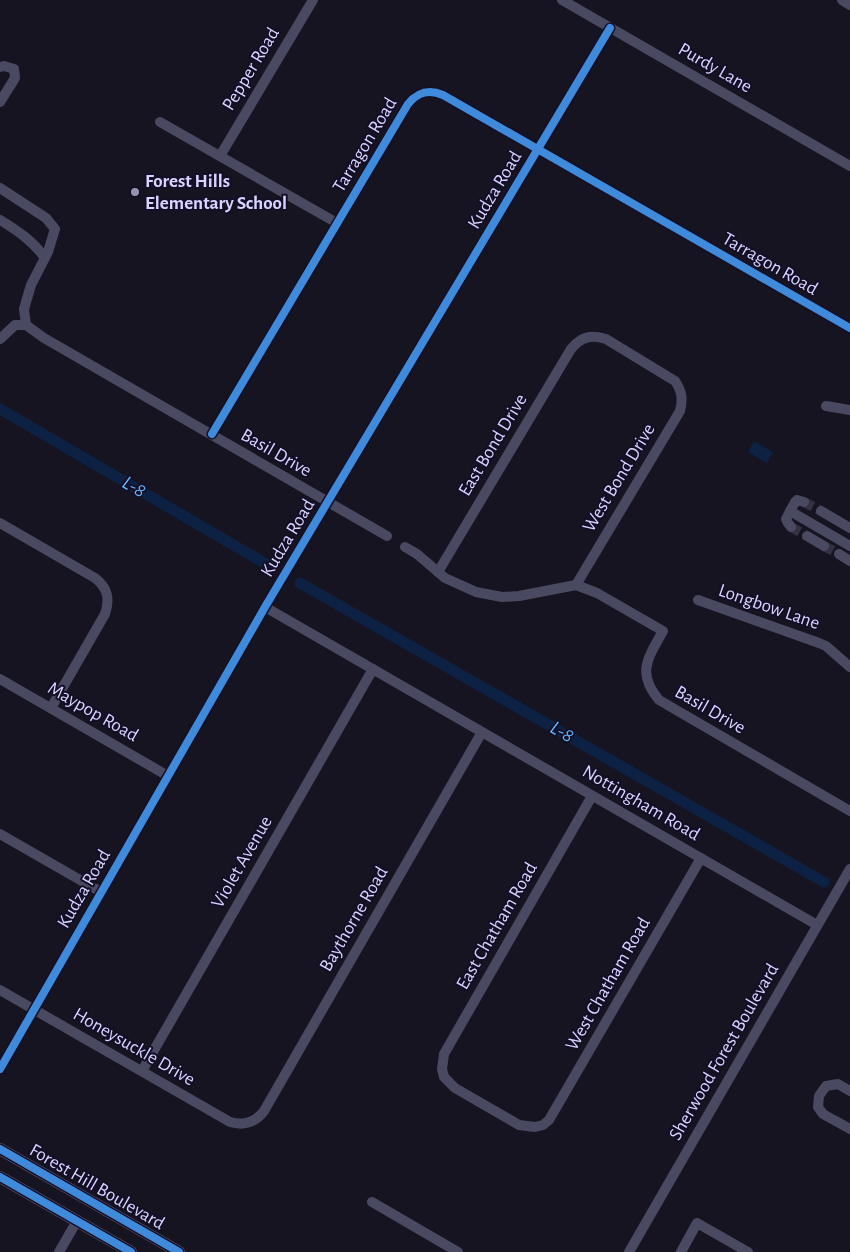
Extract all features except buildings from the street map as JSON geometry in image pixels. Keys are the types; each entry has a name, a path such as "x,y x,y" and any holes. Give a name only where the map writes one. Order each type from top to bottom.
{"main road":[{"name":"Forest Hill Boulevard","path":"0,1149 179,1252"},
{"name":"Forest Hill Boulevard","path":"0,1177 131,1252"}],"street":[{"name":"Pepper Road","path":"220,156 313,0"},
{"name":"Purdy Lane","path":"562,0 850,166"},
{"path":"842,0 850,5"},
{"name":"Kudza Road","path":"0,1069 265,607 610,28"},
{"path":"0,67 4,66 14,70 15,78 0,102"},
{"name":"Tarragon Road","path":"212,434 408,104 420,94 428,92 436,92 443,95 850,328"},
{"path":"160,122 337,223"},
{"path":"0,188 46,218 55,229 24,309 26,325 15,326 0,339"},
{"path":"0,220 23,234 38,248 45,258"},
{"name":"Basil Drive","path":"26,325 44,338 387,536"},
{"name":"East Bond Drive","path":"438,572 571,349 583,338 590,336 606,339 669,376 680,387"},
{"name":"West Bond Drive","path":"576,585 680,411 682,403 680,387"},
{"path":"826,406 850,410"},
{"path":"792,526 788,524 786,519 790,511 797,500 804,502"},
{"path":"790,511 850,546"},
{"path":"821,511 850,528"},
{"path":"815,542 834,519"},
{"path":"0,523 101,582 106,588 108,604 105,614 51,708"},
{"path":"405,547 460,586 485,594 519,596 576,585"},
{"name":"Basil Drive","path":"576,585 597,593 663,631 650,654 645,669 648,685 659,700 850,811"},
{"name":"Longbow Lane","path":"698,600 820,643 850,667"},
{"name":"Nottingham Road","path":"265,607 817,925"},
{"name":"Violet Avenue","path":"142,1071 373,669"},
{"name":"Maypop Road","path":"0,679 168,776"},
{"name":"Baythorne Road","path":"253,1121 264,1111 482,732"},
{"name":"East Chatham Road","path":"543,1125 535,1127 519,1125 455,1088 444,1077 442,1061 444,1054 592,796"},
{"path":"0,834 101,892"},
{"name":"West Chatham Road","path":"543,1125 554,1114 701,858"},
{"name":"Sherwood Forest Boulevard","path":"629,1252 850,869"},
{"name":"Honeysuckle Drive","path":"0,990 230,1122 246,1124 253,1121"},
{"path":"850,1091 838,1084 826,1086 818,1096 818,1106 823,1114 850,1130"},
{"path":"372,1202 458,1252"},
{"path":"59,1252 77,1221"},
{"path":"681,1252 697,1223 748,1252"}],"water":[{"path":"754,441 773,452 767,463 748,452"}],"waterway":[{"name":"L-8","path":"0,409 268,565"},
{"name":"L-8","path":"300,583 824,882"}],"tunnel":[{"path":"804,502 821,511"},
{"path":"791,527 807,536"},
{"path":"824,546 839,554"}],"cycle path":[{"path":"0,1069 265,607 610,28"},
{"path":"212,434 408,104 420,94 428,92 443,95 850,328"},
{"path":"0,1149 179,1252"},
{"path":"0,1177 131,1252"}],"place":[{"name":"Forest Hills Elementary School","path":"135,192"}]}
